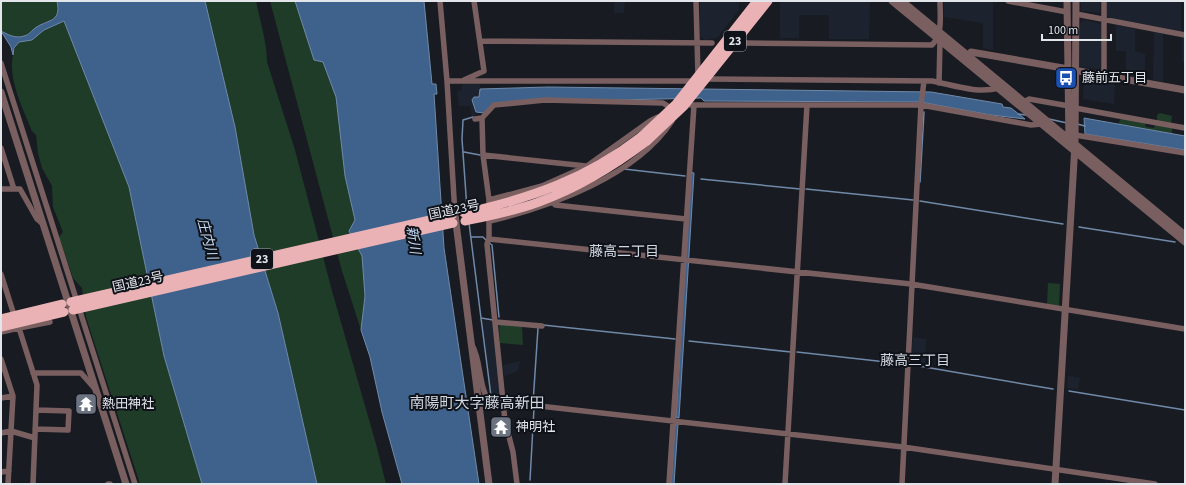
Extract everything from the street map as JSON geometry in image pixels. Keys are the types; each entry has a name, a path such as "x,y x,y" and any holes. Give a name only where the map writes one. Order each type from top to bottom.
{"highway":[{"name":"国道23号","path":"1,319 68,307 457,218 520,199 565,183 600,165 645,138 675,109 701,80 757,1"},
{"name":"国道23号","path":"701,80 713,70 768,1"},
{"path":"713,70 730,53 773,1"},
{"name":"国道23号","path":"1,327 68,307"}],"street":[{"path":"440,1 457,218 470,342 489,484"},
{"path":"460,81 484,71 481,41 474,1"},
{"path":"696,1 696,42 701,80"},
{"path":"892,1 1021,103 1042,124 1072,141 1185,242"},
{"path":"902,1 939,38"},
{"path":"939,83 940,1"},
{"path":"1008,1 1067,12"},
{"path":"1067,1 1072,111"},
{"path":"1055,484 1065,309 1076,1"},
{"path":"1104,1 1104,75"},
{"path":"1076,14 1185,35"},
{"path":"745,43 932,45 939,38"},
{"path":"481,41 712,43"},
{"path":"966,58 972,52 1063,68"},
{"path":"966,58 999,88 1021,103 1030,107 1185,235"},
{"path":"1,62 135,484"},
{"path":"1080,71 1185,90"},
{"path":"447,81 924,81 968,89 992,90 999,88"},
{"path":"902,484 911,284 921,104 924,81"},
{"path":"1,92 44,225 68,307 126,484"},
{"path":"1021,103 1029,99 1072,111 1185,128"},
{"path":"475,119 482,118 494,105 545,100 663,103 675,109"},
{"path":"489,200 542,186 586,166 650,121 675,109 694,105 921,104 1031,124 1042,124"},
{"path":"669,484 685,260 688,179 693,140 694,105"},
{"path":"785,484 807,105"},
{"path":"490,221 554,202 592,186 630,162 666,130 675,109"},
{"path":"482,118 483,155 489,200 490,221 488,241 505,421 513,452 517,484"},
{"path":"1072,141 1185,153"},
{"path":"1,148 14,189"},
{"path":"483,155 586,166"},
{"path":"1,189 20,189 37,219 44,225"},
{"path":"554,202 555,205 686,219"},
{"path":"488,241 911,284 1185,329"},
{"path":"1,274 37,385 33,484"},
{"path":"1,332 50,322"},
{"path":"496,322 542,326"},
{"path":"470,342 476,352 485,396 491,403 504,402 673,420 903,447 1056,468 1155,484"},
{"path":"1,360 13,396 8,484"},
{"path":"33,373 81,373 96,391"},
{"path":"1,398 13,396"},
{"path":"35,429 68,430 69,411 36,410"},
{"path":"1,433 11,431 35,438"},
{"path":"1,472 8,471"}],"shaded area":[{"path":"614,1 625,1 624,13 614,13"},
{"path":"700,1 739,1 739,10 718,37 705,40 700,36"},
{"path":"780,1 870,1 869,39 829,39 829,15 799,15 799,38 780,38"},
{"path":"944,1 993,2 993,50 983,48 983,23 944,17"},
{"path":"1081,1 1100,1 1100,13 1081,11"},
{"path":"1106,1 1181,1 1181,31 1108,17 1106,14"},
{"path":"1085,20 1101,24 1101,70 1079,66 1080,23"},
{"path":"1116,25 1135,29 1135,51 1145,54 1145,79 1126,75 1126,51 1116,51"},
{"path":"1154,32 1163,34 1163,82 1153,80"},
{"path":"1182,37 1185,38 1185,62 1182,62"},
{"path":"1084,76 1115,82 1114,104 1083,99"},
{"path":"480,83 479,98 476,97 474,102 476,115 472,117 470,106 459,106 457,92 462,89 462,85"},
{"path":"482,320 494,321 502,399 494,399 492,396"},
{"path":"913,337 926,339 925,365 911,363"},
{"path":"520,361 518,371 504,376 503,365"},
{"path":"1068,376 1080,378 1078,389 1067,388"}],"green space":[{"path":"1,1 57,1 58,13 52,20 40,25 28,35 14,37 1,31"},
{"path":"205,1 256,1 265,39 267,62 295,150 332,291 386,484 317,484 278,313 254,235 234,127"},
{"path":"270,1 295,1 323,62 336,97 345,176 355,220 349,231 362,256 365,296 361,330 342,271"},
{"path":"64,21 129,187 164,356 202,484 140,484 86,317 82,288 73,278 59,237 63,232 53,207 52,186 42,168 38,153 36,135 32,131 15,86 12,63 14,52 19,42 32,40 44,30"},
{"path":"1160,113 1172,116 1171,123 1157,121 1157,115"},
{"path":"1121,118 1145,123 1146,127 1154,128 1155,125 1172,128 1172,134 1118,125"},
{"path":"1048,283 1060,284 1059,306 1047,304"},
{"path":"499,324 522,326 523,345 500,343"}],"water":[{"name":"庄内川","path":"57,1 205,1 235,127 254,235 278,313 317,484 202,484 164,356 129,187 64,21 44,30 32,40 19,42 14,48 13,55 11,47 1,31 14,37 27,35 34,29 55,17 58,8"},
{"name":"新川","path":"295,1 424,1 432,84 436,84 437,94 434,94 444,248 479,484 402,484 382,412 370,357 361,330 365,296 362,256 349,231 355,220 345,176 336,97 323,62 314,60"},
{"path":"548,87 931,92 1002,104 1003,107 1011,108 1025,119 991,115 920,102 704,101 701,98 494,103 484,113 476,112 472,100 474,97 479,97 480,89"},
{"path":"1084,118 1185,136 1185,150 1085,134"},
{"path":"690,172 694,173 679,418 676,417"},
{"path":"675,424 678,424 674,484 671,484"}],"waterway":[{"path":"920,182 924,112"},
{"path":"1018,114 1026,115"},
{"path":"467,209 462,139 463,120 473,117"},
{"path":"1049,119 1067,123"},
{"path":"1077,124 1085,126"},
{"path":"464,152 480,155"},
{"path":"624,169 685,176"},
{"path":"701,179 800,189"},
{"path":"806,189 913,200"},
{"path":"920,201 1063,224"},
{"path":"469,223 481,318 493,320"},
{"path":"1079,227 1175,242"},
{"path":"472,237 483,237 486,240"},
{"path":"489,243 492,245 499,317"},
{"path":"481,318 491,396 496,400"},
{"path":"543,325 675,339"},
{"path":"533,403 538,328"},
{"path":"689,341 791,352"},
{"path":"797,352 904,364"},
{"path":"913,365 1053,389"},
{"path":"1069,391 1185,410"},
{"path":"530,480 534,408"}],"place":[{"name":"藤前五丁目","path":"1066,78"},
{"name":"熱田神社","path":"86,404"},
{"name":"神明社","path":"501,427"}],"district":[{"name":"藤高二丁目","path":"624,252"},
{"name":"藤高三丁目","path":"915,361"},
{"name":"南陽町大字藤高新田","path":"477,403"}]}
